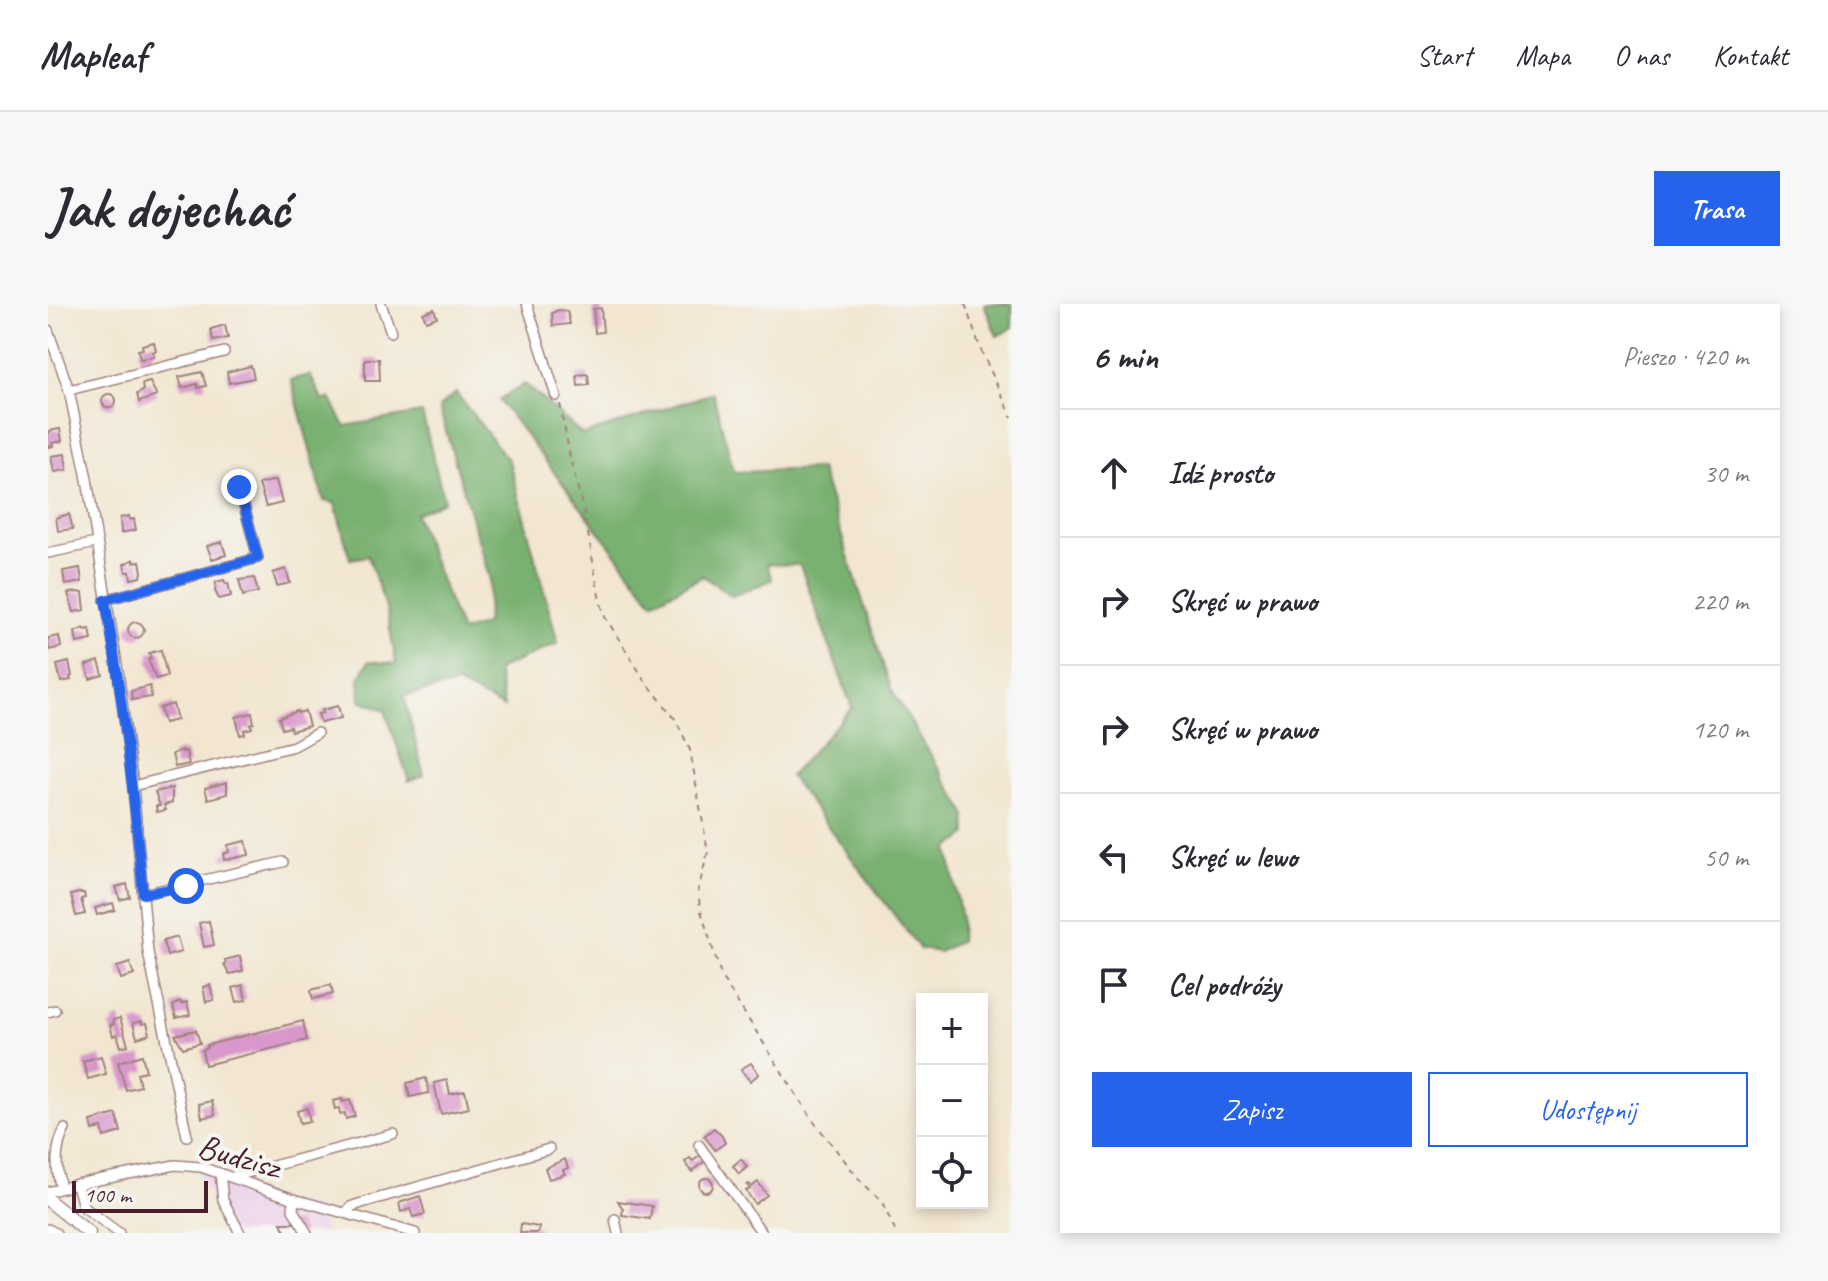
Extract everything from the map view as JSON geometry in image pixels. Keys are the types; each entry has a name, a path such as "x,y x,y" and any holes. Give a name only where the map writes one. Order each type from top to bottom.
{"main road":[{"path":"48,1200 86,1233"},
{"path":"48,1211 86,1233"}],"street":[{"path":"381,304 391,332"},
{"path":"527,304 556,396"},
{"path":"48,330 69,390 78,430 118,671 133,786 148,952 187,1136"},
{"path":"69,390 224,352"},
{"path":"105,600 258,558 239,487"},
{"path":"48,553 96,543"},
{"path":"133,786 294,746 317,733"},
{"path":"143,894 283,862"},
{"path":"53,1188 57,1144 65,1129"},
{"path":"232,1177 393,1134"},
{"path":"699,1145 762,1233"},
{"path":"346,1213 350,1207 362,1203 549,1149"},
{"name":"Budzisz","path":"53,1188 175,1165 201,1167 294,1199 415,1233"},
{"path":"220,1173 223,1200 240,1233"},
{"path":"77,1184 85,1208 119,1233"},
{"path":"294,1199 293,1210 307,1233"},
{"path":"615,1219 618,1233"},
{"path":"48,1229 56,1233"}],"path":[{"path":"965,304 980,348 1012,417"},
{"path":"556,396 562,410 605,617 628,655 676,720 690,750 708,852 698,890 700,908 722,978 814,1122 860,1180 882,1202 896,1233"}],"shaded area":[{"path":"195,1172 226,1179 273,1198 315,1209 326,1233 233,1233"}],"green space":[{"path":"984,304 1012,304 1012,328 997,336"},
{"path":"310,375 323,401 330,398 345,426 422,413 444,501 415,514 461,632 486,624 490,580 439,407 456,393 509,461 558,643 497,670 504,708 458,684 404,696 424,775 409,781 385,710 360,700 359,678 369,661 396,664 387,611 368,556 350,559 335,503 324,501 291,380"},
{"path":"525,384 583,435 713,393 734,472 820,469 891,689 966,813 967,835 948,849 961,919 960,941 939,952 920,949 790,776 852,708 800,565 767,564 772,580 732,596 703,576 653,602 499,400"}],"building":[{"path":"601,308 603,332 595,333 593,309"},
{"path":"434,309 437,317 426,321 423,313"},
{"path":"567,311 570,324 553,326 552,313"},
{"path":"225,325 228,338 213,341 211,329"},
{"path":"154,342 154,357 140,359 138,350 143,349 142,345"},
{"path":"365,359 379,359 380,381 365,381"},
{"path":"251,366 254,378 229,383 227,372"},
{"path":"202,372 206,386 198,388 197,384 182,388 179,377"},
{"path":"588,374 589,385 578,386 577,375"},
{"path":"150,382 157,396 139,402 137,394 143,391 142,384"},
{"path":"109,394 116,401 109,408 102,401"},
{"path":"60,429 62,441 48,447 48,431"},
{"path":"65,454 67,470 54,472 51,456"},
{"path":"276,480 282,503 266,507 259,484"},
{"path":"69,514 73,529 58,531 56,518"},
{"path":"129,516 130,520 134,519 136,530 121,533 120,518"},
{"path":"222,542 226,555 212,559 207,546"},
{"path":"134,559 134,562 140,561 142,572 141,577 131,579 124,564"},
{"path":"80,568 82,582 65,585 63,571"},
{"path":"286,569 290,583 277,586 273,573"},
{"path":"254,578 258,592 243,596 239,580"},
{"path":"224,580 228,583 231,596 219,599 215,591 216,582"},
{"path":"68,593 83,593 85,610 74,612"},
{"path":"136,622 144,630 136,638 128,630"},
{"path":"90,629 92,640 77,643 75,632"},
{"path":"59,636 61,647 49,650 48,638"},
{"path":"161,650 167,676 156,679 148,659 151,658 149,653"},
{"path":"99,661 103,675 90,679 86,665"},
{"path":"69,662 71,680 61,682 57,665"},
{"path":"150,686 151,697 132,700 131,691"},
{"path":"173,704 177,720 164,723 160,708"},
{"path":"338,706 341,718 321,723 318,714 323,713 322,710"},
{"path":"305,711 309,726 291,731 290,727 282,729 279,718"},
{"path":"252,713 252,728 240,735 236,717"},
{"path":"186,751 189,764 175,767 172,754"},
{"path":"227,782 227,794 208,799 205,788"},
{"path":"172,788 172,803 164,805 166,810 157,812 156,806 160,806 155,792"},
{"path":"246,841 249,855 224,860 223,854 229,852 228,845"},
{"path":"127,884 130,897 120,900 116,887"},
{"path":"84,893 85,898 81,899 85,914 76,916 71,895"},
{"path":"113,903 115,910 97,915 95,908"},
{"path":"209,921 214,945 204,947 199,923"},
{"path":"177,937 181,952 167,956 163,941"},
{"path":"240,956 243,971 229,974 225,960"},
{"path":"130,963 134,975 121,979 117,967"},
{"path":"210,985 214,1000 206,1002 203,987"},
{"path":"243,985 246,1000 237,1002 233,988"},
{"path":"331,985 333,994 313,999 311,990"},
{"path":"180,1001 181,1004 187,1002 190,1015 176,1018 173,1006"},
{"path":"120,1018 128,1045 121,1047 110,1025"},
{"path":"142,1021 142,1024 147,1023 150,1034 137,1038 133,1023"},
{"path":"303,1021 307,1040 205,1065 202,1050 207,1045"},
{"path":"196,1030 200,1043 183,1048 175,1035"},
{"path":"142,1055 146,1071 137,1073 140,1086 126,1090 118,1062"},
{"path":"101,1056 106,1074 88,1079 83,1061"},
{"path":"751,1063 759,1074 750,1081 741,1069"},
{"path":"426,1078 429,1093 410,1097 407,1083"},
{"path":"447,1080 450,1094 465,1091 469,1108 441,1114 434,1083"},
{"path":"342,1099 343,1102 350,1100 355,1116 346,1119 345,1113 340,1114 339,1108 335,1109 333,1101"},
{"path":"212,1101 215,1115 202,1118 199,1104"},
{"path":"307,1108 310,1121 300,1123 297,1111"},
{"path":"116,1114 121,1132 104,1137 102,1128 93,1130 91,1121"},
{"path":"714,1128 725,1143 715,1150 704,1136"},
{"path":"701,1155 705,1161 692,1172 685,1162"},
{"path":"565,1159 568,1168 563,1170 565,1174 549,1179 545,1168"},
{"path":"741,1159 747,1167 739,1174 733,1166"},
{"path":"706,1178 713,1185 706,1192 699,1185"},
{"path":"758,1182 767,1195 755,1204 746,1191 750,1189 747,1185 752,1187"},
{"path":"420,1196 425,1214 413,1217 410,1209 401,1212 399,1203"},
{"path":"618,1201 652,1206 650,1219 622,1215 623,1209"},
{"path":"281,1223 298,1223 303,1233 286,1233"},
{"path":"521,1224 539,1227 538,1233 520,1233"}],"route":[{"path":"186,886 143,894 133,786 105,600 258,558 239,487"}]}
